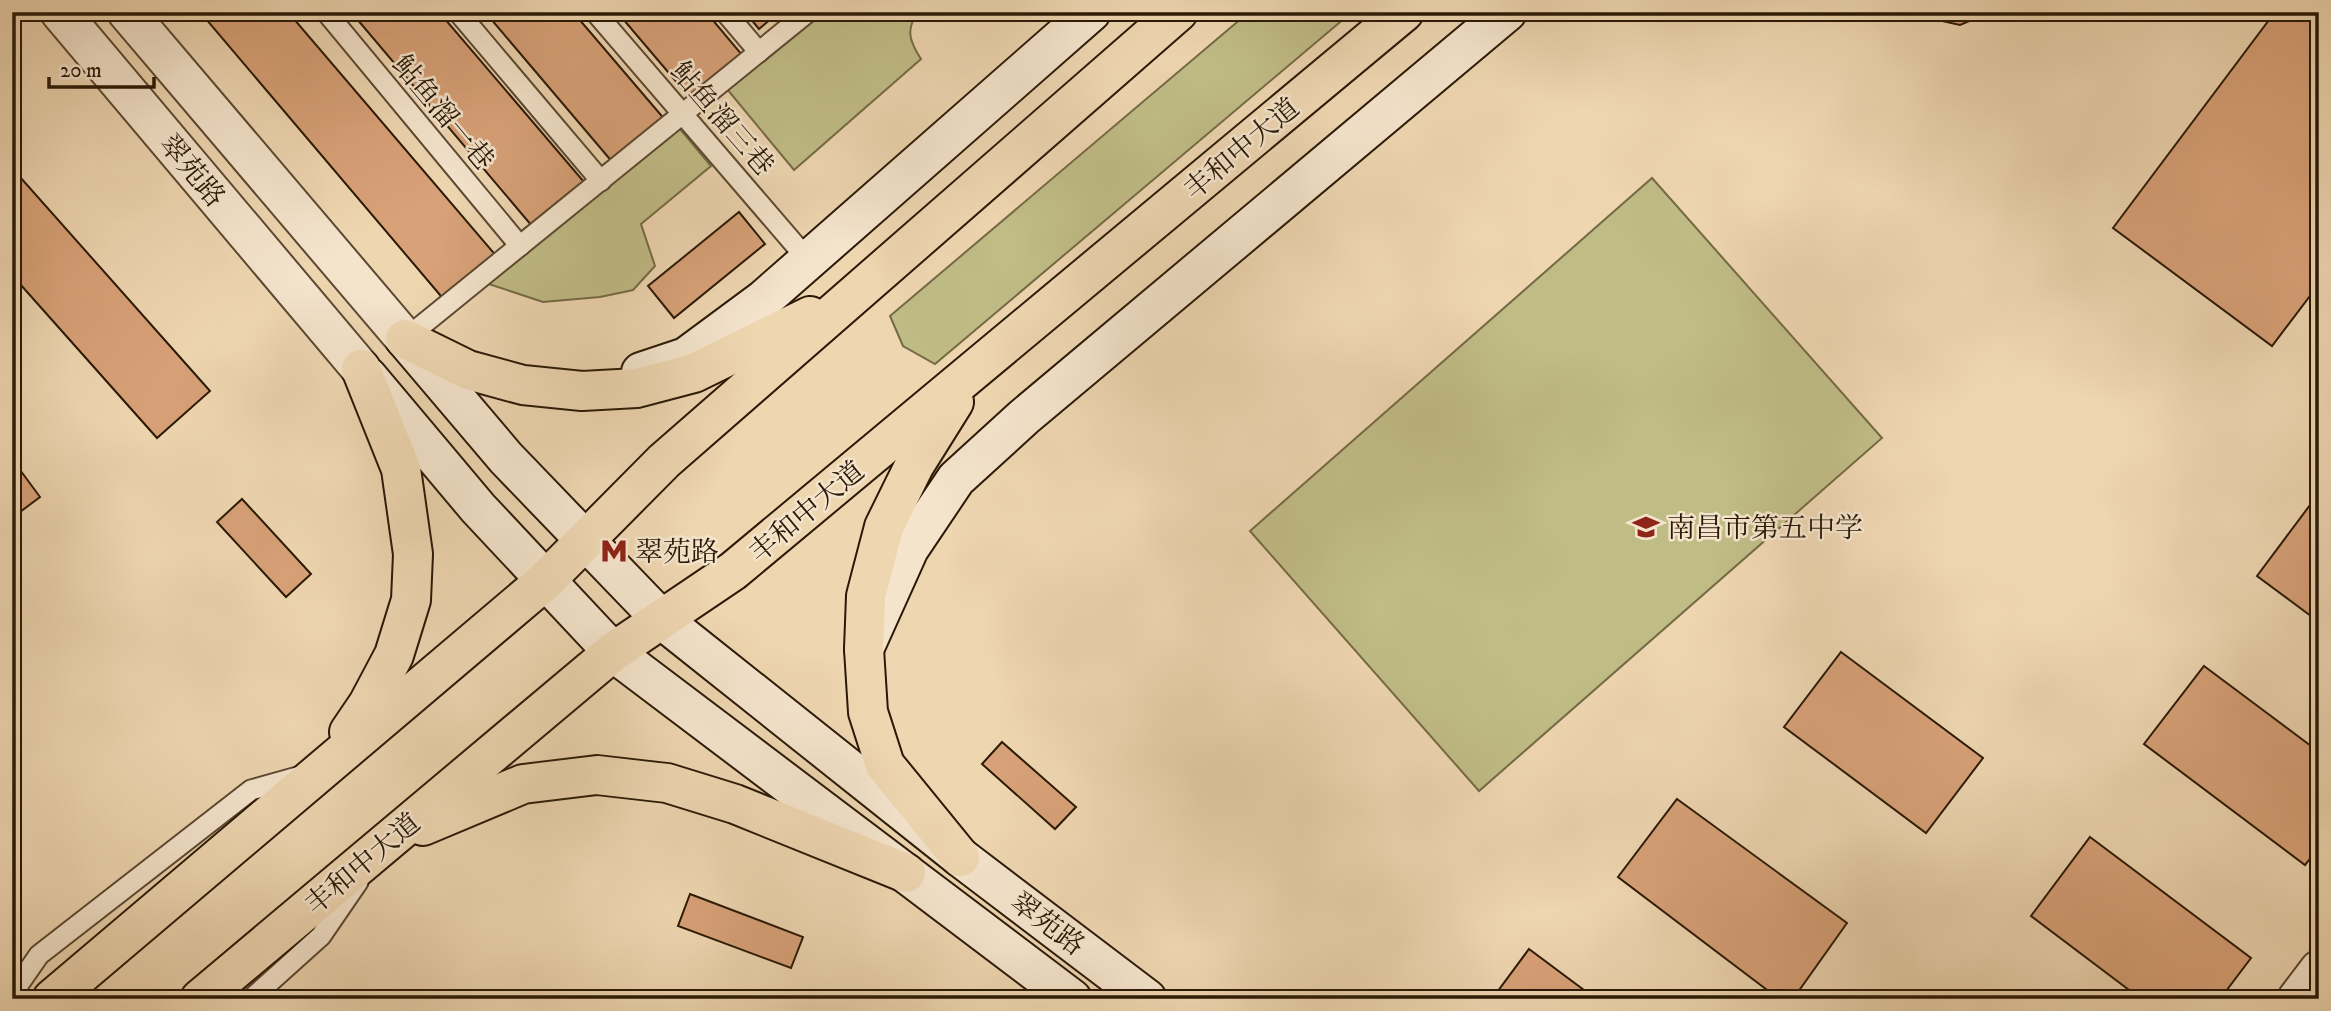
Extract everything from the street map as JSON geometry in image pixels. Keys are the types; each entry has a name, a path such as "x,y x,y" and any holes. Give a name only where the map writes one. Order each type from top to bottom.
{"main road":[{"name":"翠苑路","path":"61,12 466,494 544,581 613,652 1072,999"},
{"name":"翠苑路","path":"127,12 506,458 661,620 960,857 1147,999"},
{"path":"582,391 685,357 764,300 1091,12"},
{"path":"52,999 544,581 664,461 1178,12"},
{"name":"丰和中大道","path":"200,999 613,652 733,571 1404,12"},
{"path":"864,649 909,549 956,479 1024,416 1507,12"},
{"path":"405,339 468,370 523,385 582,391 637,388 694,373 856,293"},
{"path":"322,770 368,704 394,655 411,600 414,554 401,469 361,369"},
{"path":"960,857 885,765 868,712 864,649 866,596 884,527 914,466 973,372"},
{"path":"386,842 523,784 597,775 667,783 735,804 906,873"},
{"path":"2297,999 2319,970"}],"lane":[{"name":"鲇鱼溜一巷","path":"326,12 520,247"},
{"path":"458,12 601,181"},
{"name":"鲇鱼溜三巷","path":"595,12 808,260"},
{"path":"725,12 759,52"},
{"path":"405,339 808,12"},
{"path":"12,994 39,955 251,790 322,770"},
{"path":"251,999 321,936 386,842"}],"shaded area":[{"path":"815,12 918,12 910,30 914,47 921,59 794,170 727,89"},
{"path":"1249,12 1352,12 935,364 903,346 890,316"},
{"path":"676,124 711,166 641,224 655,266 633,290 600,297 543,302 486,283"},
{"path":"1652,178 1882,438 1479,791 1250,531"}],"building":[{"path":"200,12 288,12 498,258 446,302"},
{"path":"351,12 439,12 584,182 532,226"},
{"path":"485,12 573,12 666,121 614,164"},
{"path":"617,12 706,12 743,56 691,99"},
{"path":"745,12 779,12 759,29"},
{"path":"1902,12 1991,12 1960,25"},
{"path":"2275,12 2319,12 2319,284 2272,346 2113,228"},
{"path":"12,168 210,391 157,438 12,275"},
{"path":"739,212 765,244 674,318 648,286"},
{"path":"12,459 40,497 12,518"},
{"path":"2316,497 2319,500 2319,622 2257,576"},
{"path":"242,499 311,574 286,597 217,522"},
{"path":"1841,652 1983,758 1926,833 1784,727"},
{"path":"2204,666 2319,752 2319,847 2305,865 2144,744"},
{"path":"1002,742 1076,807 1055,829 982,764"},
{"path":"1677,799 1847,923 1793,999 1779,999 1618,877"},
{"path":"2090,837 2251,958 2220,999 2141,999 2031,916"},
{"path":"690,894 803,937 791,968 678,926"},
{"path":"1529,949 1596,999 1492,999"}],"place":[{"name":"南昌市第五中学","path":"1646,527"},
{"name":"翠苑路","path":"614,551"}]}
